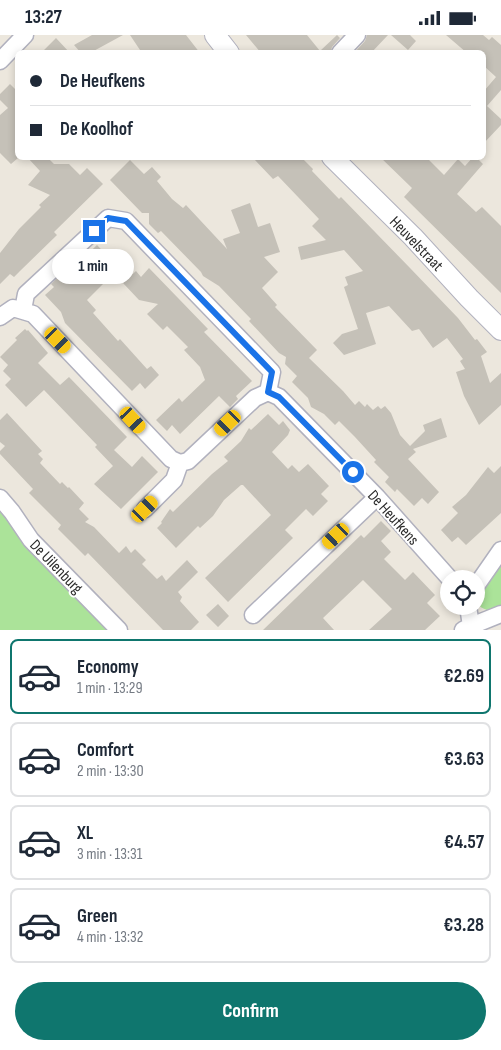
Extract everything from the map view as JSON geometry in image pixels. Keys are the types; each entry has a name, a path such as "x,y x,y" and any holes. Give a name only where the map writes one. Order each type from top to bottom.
{"street":[{"path":"0,61 25,35"},
{"path":"216,35 227,50"},
{"path":"343,50 357,35"},
{"name":"Heuvelstraat","path":"335,160 413,237 468,298 501,330"},
{"path":"0,317 13,308 33,314 171,459 180,463 188,461 254,397 268,392 272,372 126,221 108,218 26,294 23,310"},
{"name":"De Heufkens","path":"268,392 279,397 377,497 442,570"},
{"path":"145,509 174,480 180,463"},
{"path":"253,615 377,497"},
{"name":"De Uilenburg","path":"0,498 31,540 119,630"},
{"path":"485,573 501,550"},
{"path":"468,615 467,628 501,614"}],"green space":[{"path":"0,510 24,544 107,630 0,630"},
{"path":"501,563 501,605 485,609 485,586"}],"building":[{"path":"92,35 123,35 96,50 78,50 74,45"},
{"path":"130,35 186,35 198,50 140,50"},
{"path":"246,35 307,35 319,50 258,50"},
{"path":"337,35 340,38 331,50 321,50"},
{"path":"367,35 388,35 374,50 357,50 365,41"},
{"path":"391,35 410,35 416,41 408,50"},
{"path":"446,35 483,35 489,40 492,37 501,45 501,90 487,106 501,119 501,125 486,141 486,89 496,77 486,68 486,50 464,50"},
{"path":"56,38 67,50 44,50"},
{"path":"10,84 15,89 16,160 11,164 0,153 0,115 8,108 0,100 0,94"},
{"path":"30,160 50,160 54,164 69,164 80,175 87,168 103,184 54,232 57,235 14,277 10,274 0,284 0,253 19,229 41,207 39,205 50,195 28,185 40,171"},
{"path":"130,160 144,174 152,167 161,177 157,181 172,199 183,208 186,205 227,249 223,239 240,233 231,210 250,203 258,227 270,223 280,252 264,257 278,272 262,288 277,305 275,307 317,350 309,358 355,405 359,401 365,407 367,404 373,410 378,406 381,409 385,406 391,413 400,435 410,446 425,431 423,425 441,418 447,437 413,449 416,452 408,459 439,492 428,504 422,498 414,506 397,489 395,492 385,482 389,477 374,462 376,460 355,437 339,421 335,425 324,414 311,407 308,398 292,382 297,376 285,364 286,357 279,353 249,321 251,319 219,286 203,276 161,231 158,233 149,224 149,213 142,213 110,180"},
{"path":"255,160 304,160 339,199 341,197 458,318 475,340 477,339 487,352 481,356 490,383 501,373 501,405 479,425 464,396 456,372 465,369 460,361 463,359 447,338 433,348 419,329 412,331 389,306 366,313 376,344 344,355 333,343 342,334 358,329 344,287 348,285 345,277 363,271 344,250 301,260 298,247 326,240 312,226 319,219 278,176 273,179"},
{"path":"383,160 429,160 444,175 457,160 465,166 470,160 479,160 483,164 457,194 476,212 482,207 501,226 501,293 404,197 412,188"},
{"path":"97,245 119,268 87,300 96,310 93,313 118,341 120,339 147,369 151,366 159,375 145,389 140,383 132,391 65,323 61,312 45,295 54,287 51,284 68,268 70,271"},
{"path":"149,268 208,329 204,332 252,381 236,396 238,399 230,407 219,396 180,434 172,425 167,431 156,420 179,398 182,402 205,380 200,367 184,350 188,347 167,326 163,330 147,314 158,304 139,300 123,283 136,271 141,277"},
{"path":"25,329 48,353 38,363 60,385 69,377 127,437 114,450 132,467 142,456 158,472 121,509 94,484 113,466 95,447 97,445 44,390 26,407 5,385 11,379 3,371 8,365 0,357"},
{"path":"7,413 42,451 38,454 43,459 40,463 60,484 62,482 69,487 84,503 79,509 89,519 85,522 94,527 119,553 126,546 131,553 135,549 146,560 142,564 157,579 162,575 166,581 187,560 198,572 178,592 182,597 180,601 199,622 191,630 163,630 88,553 85,556 58,529 61,525 29,493 33,489 0,454 0,451 5,446 0,442 0,420"},
{"path":"268,414 279,425 283,421 290,430 288,435 272,452 288,469 292,465 299,472 308,464 329,486 321,494 328,501 313,516 306,509 285,530 293,538 228,602 205,578 271,515 243,485 224,500 213,516 200,528 198,526 176,548 157,528 170,509 173,512 228,461 224,457 241,441 249,428 251,430"},
{"path":"501,466 501,513 466,545 458,537 452,542 441,530 458,513 452,507 466,495 488,467 494,473"},
{"path":"381,521 391,531 381,541 391,552 384,559 405,580 413,572 435,595 427,603 440,616 425,630 369,630 392,609 363,580 323,618 334,630 263,630 361,535 364,538"},
{"path":"218,604 229,616 218,627 206,615"}],"route":[{"path":"94,231 108,218 126,221 272,372 268,392 279,397 353,472"}]}
